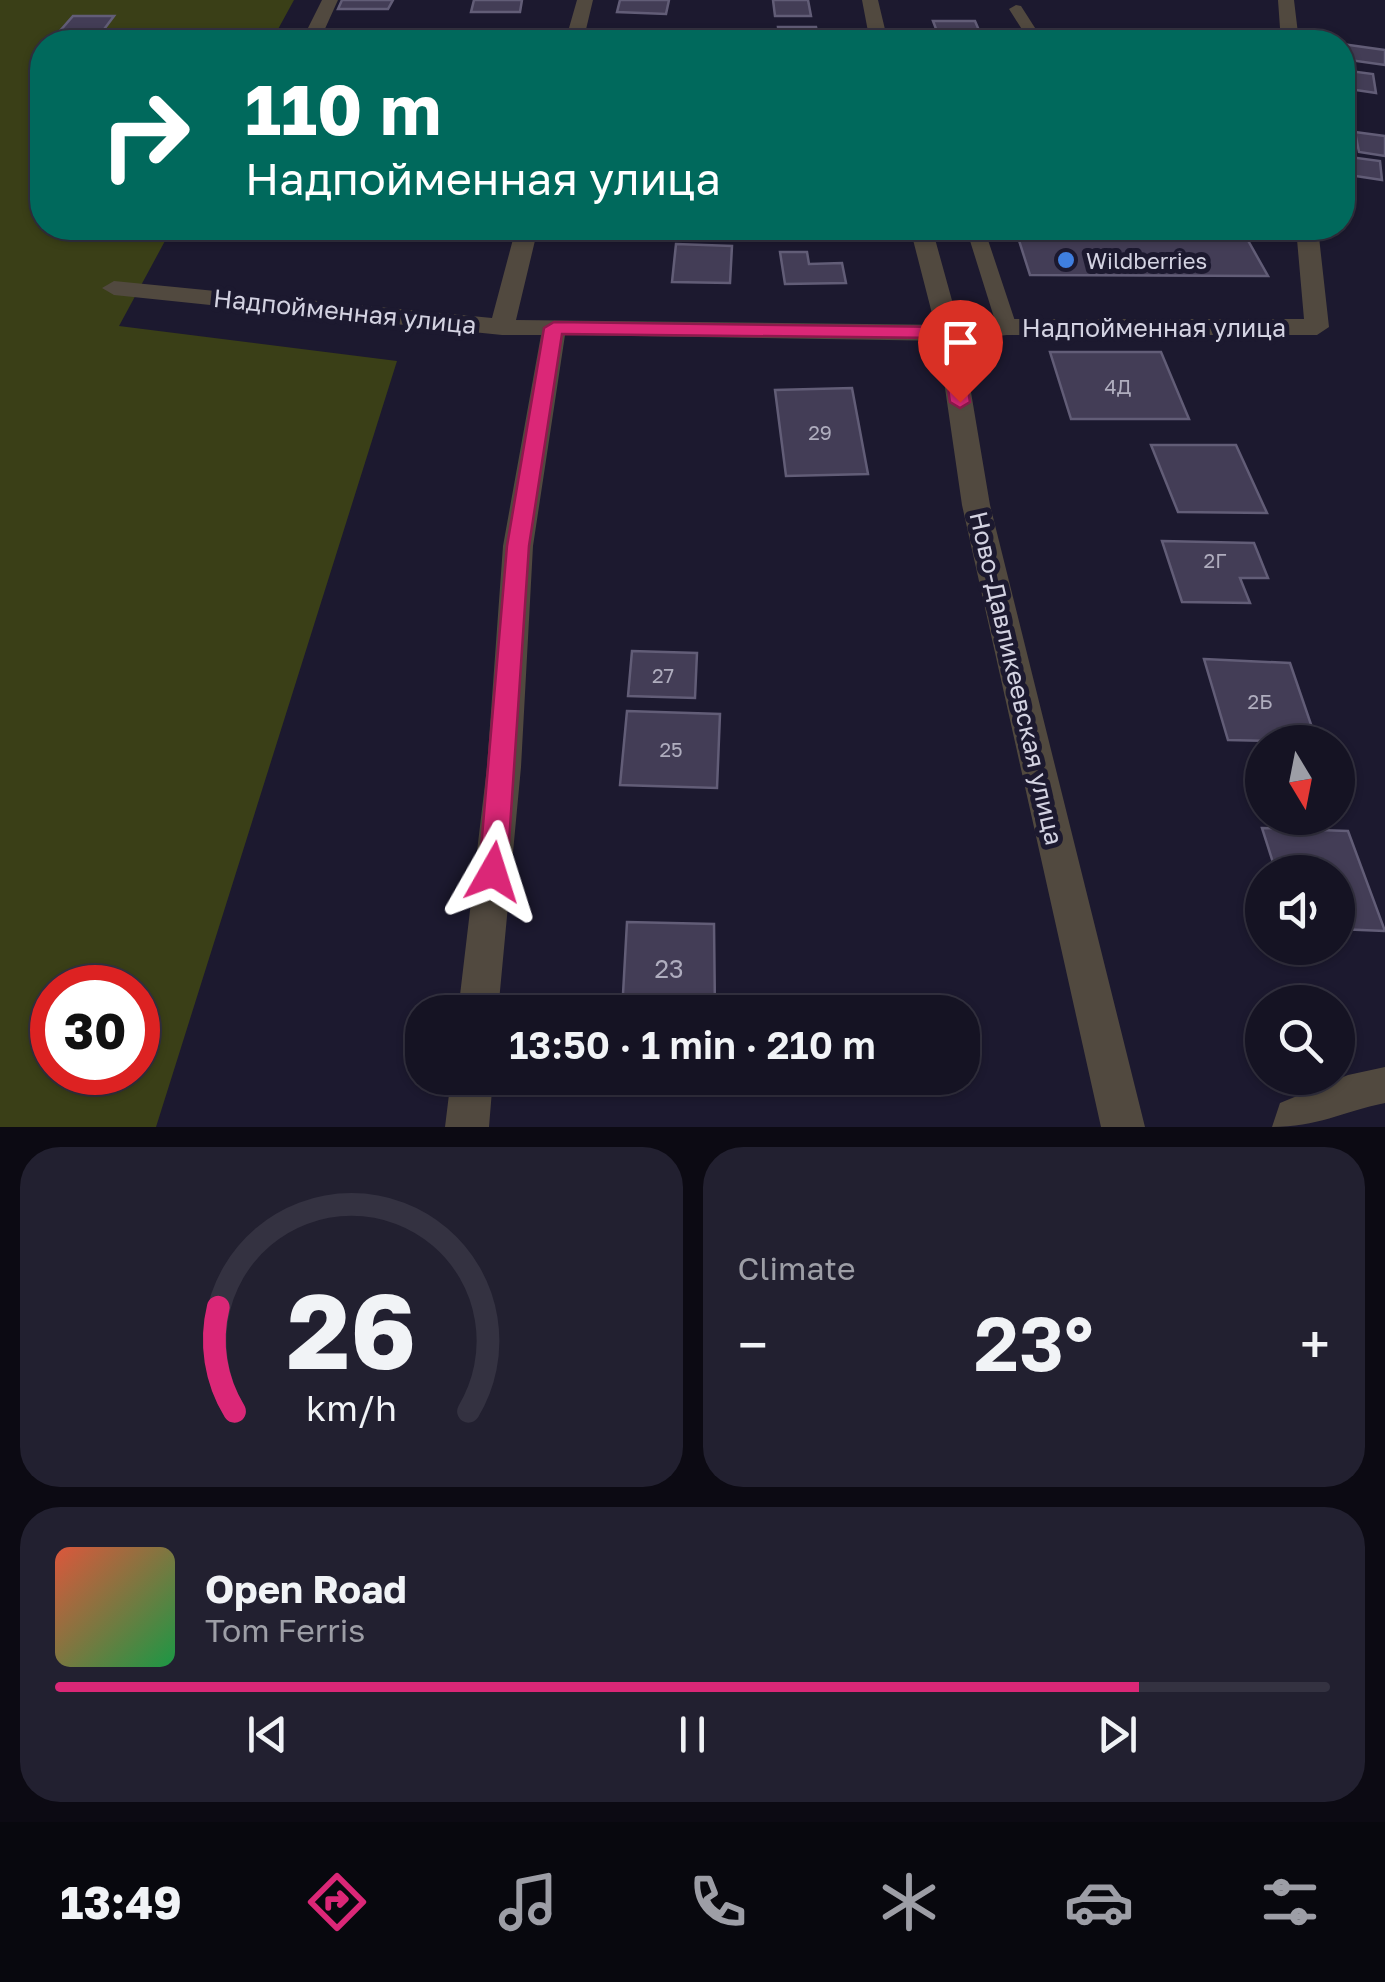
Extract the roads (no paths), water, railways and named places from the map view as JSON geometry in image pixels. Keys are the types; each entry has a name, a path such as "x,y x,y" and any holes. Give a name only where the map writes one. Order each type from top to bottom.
{"street":[{"path":"316,30 330,0"},
{"path":"577,30 585,0"},
{"path":"870,0 876,30"},
{"path":"1286,0 1289,30"},
{"path":"502,327 525,240"},
{"name":"Ново-Давликеевская улица","path":"923,240 949,332 976,505 1130,1125"},
{"name":"Надпойменная улица","path":"114,288 502,327 949,332 1007,327 1317,327 1309,240"},
{"path":"480,995 504,767 518,546 554,328"},
{"path":"467,1127 470,1095"}],"lane":[{"path":"1016,9 1030,30"},
{"path":"979,240 1007,327"},
{"path":"1290,1127 1294,1116 1307,1109 1385,1084"}],"place":[{"name":"Wildberries","path":"1066,260"}]}
